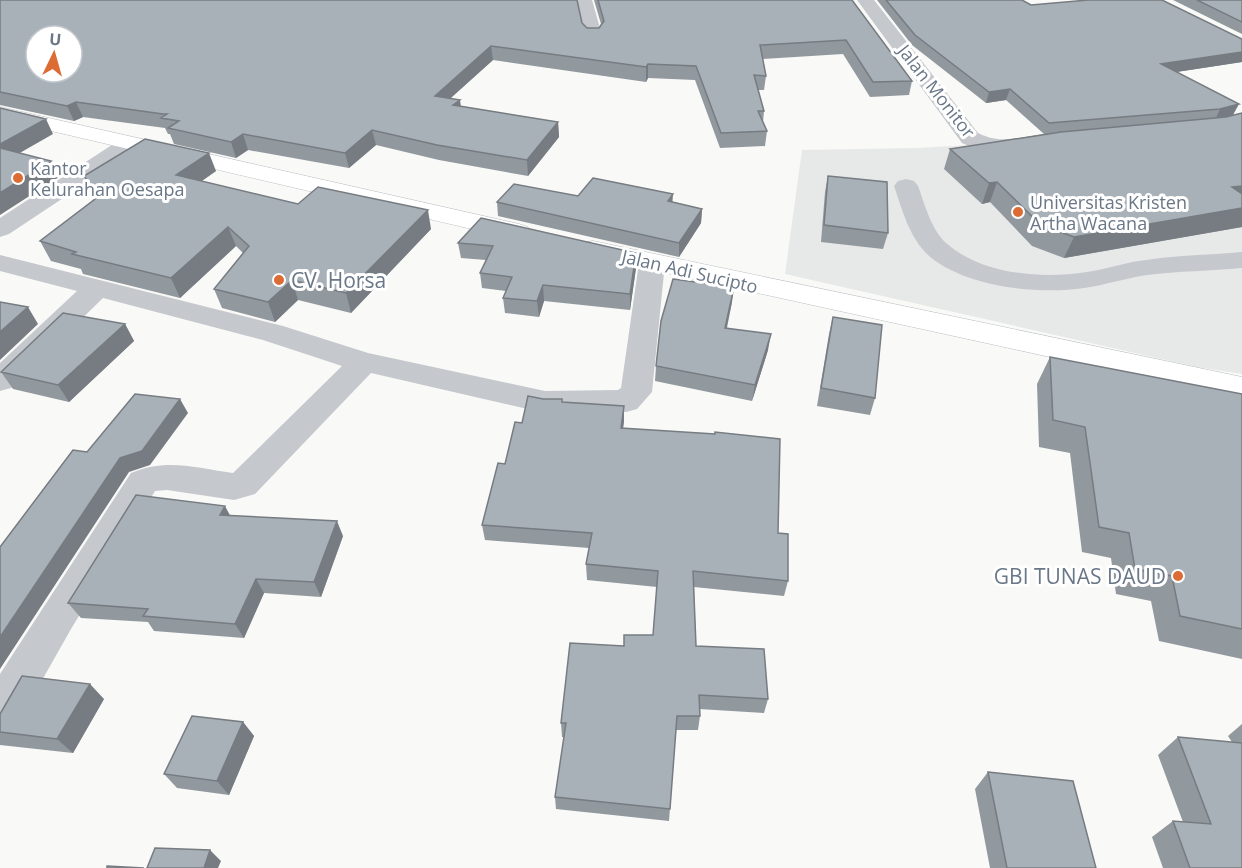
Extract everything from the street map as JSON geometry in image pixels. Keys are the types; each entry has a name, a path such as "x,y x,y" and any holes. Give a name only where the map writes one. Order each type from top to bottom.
{"main road":[{"name":"Jalan Adi Sucipto","path":"0,112 129,144 845,306 1032,342 1242,388"}],"street":[{"path":"584,0 593,35"},
{"name":"Jalan Monitor","path":"865,0 970,138 996,147 1049,143"},
{"path":"0,229 129,144"},
{"path":"906,186 919,223 934,246 951,260 974,270 1003,277 1024,280 1078,281 1143,268 1242,260"},
{"path":"0,263 273,333 364,362 545,402 626,401 636,392 652,263"},
{"path":"0,381 97,288"},
{"path":"0,713 57,617 143,482 155,477 234,487 243,485 364,362"}],"shaded area":[{"name":"Universitas Kristen Artha Wacana","path":"1242,128 1242,374 1197,367 785,274 802,150 916,148 1162,135"}],"building":[{"path":"0,0 577,0 582,23 587,28 599,28 604,21 598,0 852,0 912,81 873,82 846,40 760,45 766,76 754,75 764,111 758,111 767,131 721,133 696,66 648,64 646,67 491,46 435,96 460,100 453,105 558,122 527,160 437,145 372,130 345,153 243,134 231,142 168,128 179,121 161,118 167,114 76,102 67,106 0,92"},
{"path":"886,0 1022,0 1031,5 1088,0 1162,0 1242,39 1242,52 1161,64 1239,104 1220,109 1049,123 1010,89 989,92 915,35"},
{"path":"1197,0 1242,0 1242,22"},
{"path":"0,108 46,119 0,144"},
{"path":"1242,113 1242,186 1232,187 1242,194 1242,208 1074,237 1041,225 997,182 989,183 950,149 1061,132 1226,117"},
{"path":"145,139 209,153 176,175 298,204 318,187 428,210 346,293 292,280 268,302 214,289 249,246 228,227 171,278 72,254 76,252 40,241 99,196 84,176"},
{"path":"0,148 51,161 0,193"},
{"path":"828,176 887,182 888,233 824,225"},
{"path":"593,178 673,194 668,201 702,209 679,243 497,202 514,184 578,196"},
{"path":"481,218 636,253 630,294 543,285 537,301 503,298 512,277 480,273 493,246 458,243"},
{"path":"673,279 734,287 725,328 771,334 755,385 656,366 661,321"},
{"path":"0,302 28,307 0,332"},
{"path":"63,313 125,324 58,385 1,372"},
{"path":"833,317 882,325 875,398 821,388"},
{"path":"1050,357 1242,394 1242,629 1180,616 1172,576 1135,569 1129,533 1099,527 1085,427 1053,420"},
{"path":"135,394 180,399 142,451 120,458 0,637 0,547 73,450 87,452"},
{"path":"528,396 562,399 562,402 624,406 621,428 715,434 715,432 780,439 778,533 788,534 788,581 693,571 696,646 764,649 768,699 699,695 700,716 677,716 670,809 555,797 566,723 561,723 570,643 624,646 624,635 653,635 658,571 586,564 592,533 482,525 498,463 505,464 515,422 522,423"},
{"path":"136,495 225,506 220,515 337,521 314,582 256,579 235,624 143,616 148,609 68,603"},
{"path":"22,676 90,684 57,739 0,732 0,714"},
{"path":"192,716 243,722 217,781 164,774"},
{"path":"1178,737 1242,743 1242,868 1190,868 1173,821 1211,824"},
{"path":"988,772 1073,781 1096,868 1007,868"},
{"path":"155,848 210,850 204,868 147,868"},
{"path":"107,866 144,868 107,868"}],"place":[{"name":"Kantor Kelurahan Oesapa","path":"18,178"},
{"name":"Universitas Kristen Artha Wacana","path":"1018,212"},
{"name":"CV. Horsa","path":"279,280"},
{"name":"GBI TUNAS DAUD","path":"1178,576"}]}
